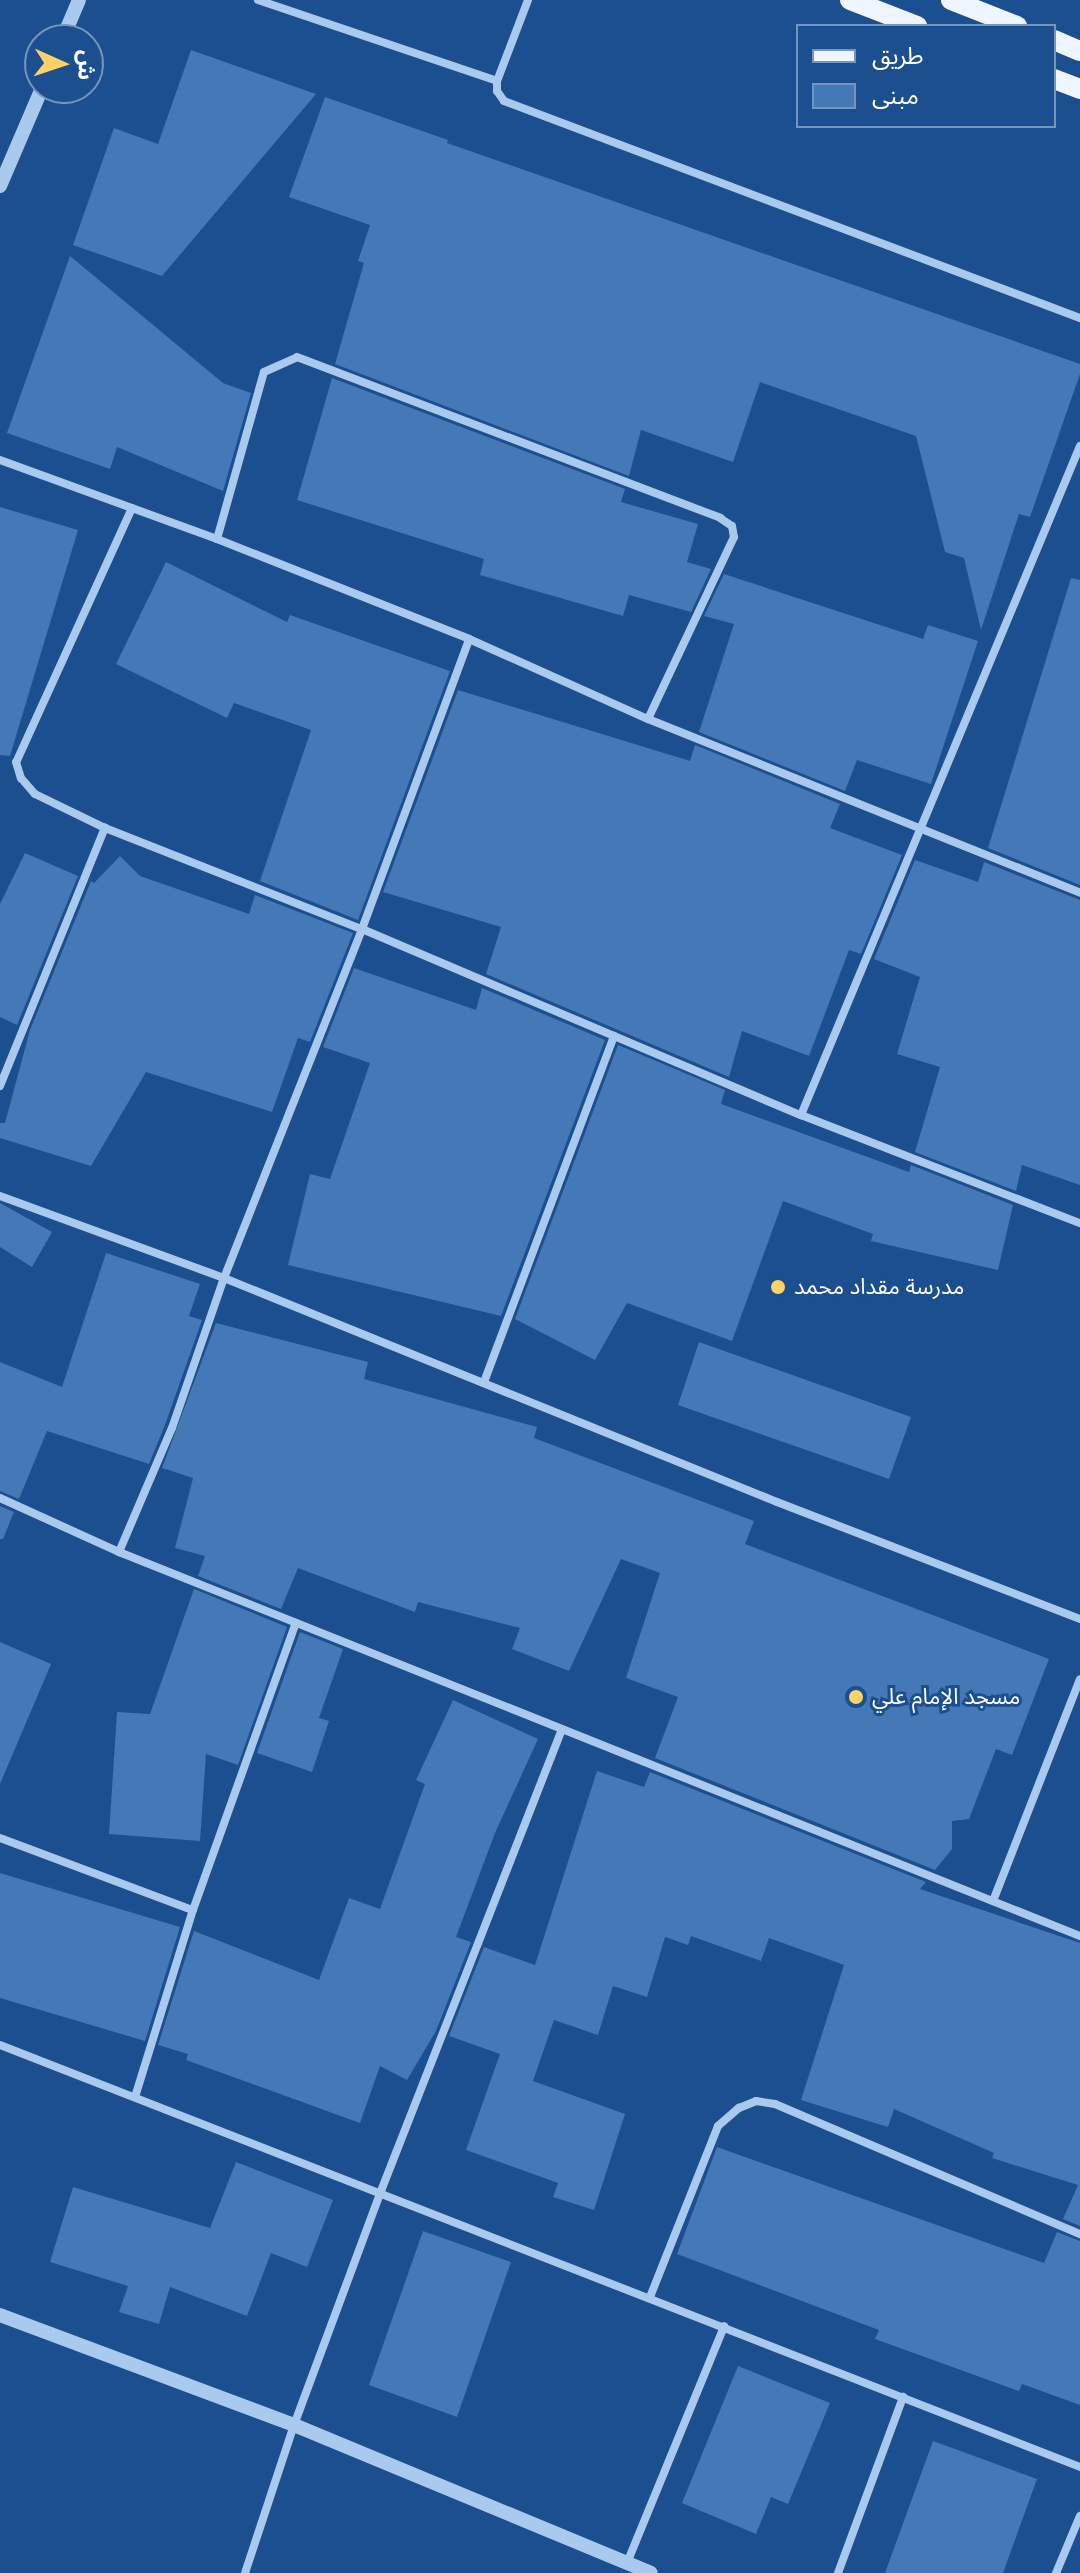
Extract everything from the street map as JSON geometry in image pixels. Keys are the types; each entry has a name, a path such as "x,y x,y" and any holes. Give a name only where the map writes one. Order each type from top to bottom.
{"main road":[{"path":"850,0 912,24"},
{"path":"951,0 1012,24"},
{"path":"1056,41 1080,51"},
{"path":"1056,80 1080,89"}],"street":[{"path":"69,24 79,0"},
{"path":"258,0 497,81"},
{"path":"528,0 497,81 497,91 504,101 1080,318"},
{"path":"0,186 35,104"},
{"path":"217,539 264,372 297,357 720,518 732,526 734,537 648,719"},
{"path":"801,1115 1080,446"},
{"path":"0,460 217,539 469,639 648,719 919,831 1080,893"},
{"path":"132,508 16,762 21,778 35,794 105,828 362,929 801,1115 1080,1223"},
{"path":"119,1552 172,1428 224,1278 362,929 469,639"},
{"path":"0,1086 105,828"},
{"path":"484,1382 614,1036"},
{"path":"0,1196 224,1278 777,1502 1080,1619"},
{"path":"0,1498 119,1552 1080,1936"},
{"path":"135,2097 193,1910 296,1623"},
{"path":"993,1901 1080,1679"},
{"path":"245,2573 294,2425 381,2191 562,1729"},
{"path":"0,1838 193,1910"},
{"path":"0,2045 381,2191 1080,2467"},
{"path":"650,2297 718,2126 739,2108 756,2101 775,2104 1080,2234"},
{"path":"0,2315 294,2425 651,2573"},
{"path":"627,2563 724,2326"},
{"path":"838,2573 903,2397"},
{"path":"1056,2573 1080,2516"}],"building":[{"path":"191,50 316,94 162,276 73,245 114,128 158,144"},
{"path":"325,97 448,140 447,143 1080,364 1080,374 1030,517 1019,514 981,630 964,558 945,552 916,436 760,382 733,462 641,430 629,476 335,364 364,263 358,261 370,225 289,197"},
{"path":"70,256 223,383 251,393 223,491 117,447 110,469 7,433"},
{"path":"332,378 625,489 621,502 698,524 687,562 711,569 691,612 629,595 623,616 480,575 484,559 297,500"},
{"path":"0,507 78,530 10,756 0,755"},
{"path":"166,562 287,622 290,615 450,671 358,920 260,881 311,730 234,703 227,718 116,664"},
{"path":"724,574 923,639 928,625 978,641 931,784 857,760 845,791 699,732 734,624 704,616"},
{"path":"1071,578 1080,580 1080,885 988,848"},
{"path":"458,690 690,761 695,745 840,804 830,828 902,855 861,954 849,950 809,1056 742,1031 729,1077 486,974 501,927 383,892"},
{"path":"25,853 78,876 17,1025 0,1017 0,904"},
{"path":"120,856 140,876 249,914 255,895 353,933 310,1042 298,1038 272,1112 146,1072 91,1166 0,1138 0,1123 5,1123 30,1030 91,881 94,883"},
{"path":"915,860 978,882 984,862 1080,900 1080,1185 1022,1165 1016,1191 915,1152 940,1067 897,1054 920,977 874,959"},
{"path":"354,968 476,1010 482,988 605,1040 501,1316 288,1265 310,1174 330,1179 370,1063 323,1047"},
{"path":"618,1045 725,1090 721,1104 909,1172 911,1165 1013,1205 998,1270 871,1241 873,1234 783,1201 732,1341 627,1303 595,1360 515,1319"},
{"path":"0,1203 52,1232 32,1267 0,1247"},
{"path":"106,1253 200,1284 189,1316 202,1320 165,1425 149,1464 47,1431 19,1499 0,1491 0,1362 62,1387"},
{"path":"216,1323 368,1362 364,1379 537,1427 534,1438 754,1521 745,1544 1049,1659 1012,1755 996,1749 969,1819 952,1821 952,1849 935,1870 655,1758 678,1697 626,1678 660,1573 621,1559 569,1671 512,1649 520,1628 418,1602 415,1612 298,1568 281,1609 198,1576 205,1556 175,1548 193,1478 162,1468"},
{"path":"699,1342 911,1417 889,1479 678,1405"},
{"path":"0,1506 14,1512 3,1539 0,1539"},
{"path":"194,1589 287,1627 238,1765 206,1754 200,1841 109,1834 117,1712 150,1714"},
{"path":"300,1632 343,1649 319,1718 329,1721 312,1772 257,1753"},
{"path":"0,1642 51,1664 0,1784"},
{"path":"453,1700 538,1739 495,1833 456,1937 471,1942 436,2031 407,2080 380,2066 360,2123 186,2060 188,2054 158,2045 194,1931 319,1980 349,1898 380,1909 425,1784 416,1780"},
{"path":"597,1771 644,1787 650,1772 926,1882 920,1889 1080,1943 1080,2226 1063,2219 1078,2185 992,2158 994,2153 894,2109 888,2127 801,2100 844,1965 769,1938 761,1961 691,1936 688,1945 665,1937 647,1997 613,1986 598,2035 554,2020 533,2081 625,2114 594,2210 553,2197 558,2183 466,2150 500,2054 449,2036 484,1947 535,1965"},
{"path":"0,1873 180,1927 145,2041 0,1998"},
{"path":"717,2147 1044,2263 1057,2232 1080,2241 1080,2405 1022,2384 1019,2391 875,2339 879,2330 677,2254"},
{"path":"236,2162 333,2200 307,2267 271,2253 247,2316 170,2287 159,2324 119,2312 128,2286 50,2262 73,2187 210,2228"},
{"path":"423,2231 511,2262 457,2417 369,2385"},
{"path":"738,2366 830,2403 788,2504 771,2497 756,2534 682,2503"},
{"path":"933,2441 1037,2479 1003,2573 885,2573"}],"place":[{"name":"مدرسة مقداد محمد","path":"778,1287"},
{"name":"مسجد الإمام علي","path":"856,1697"}]}
